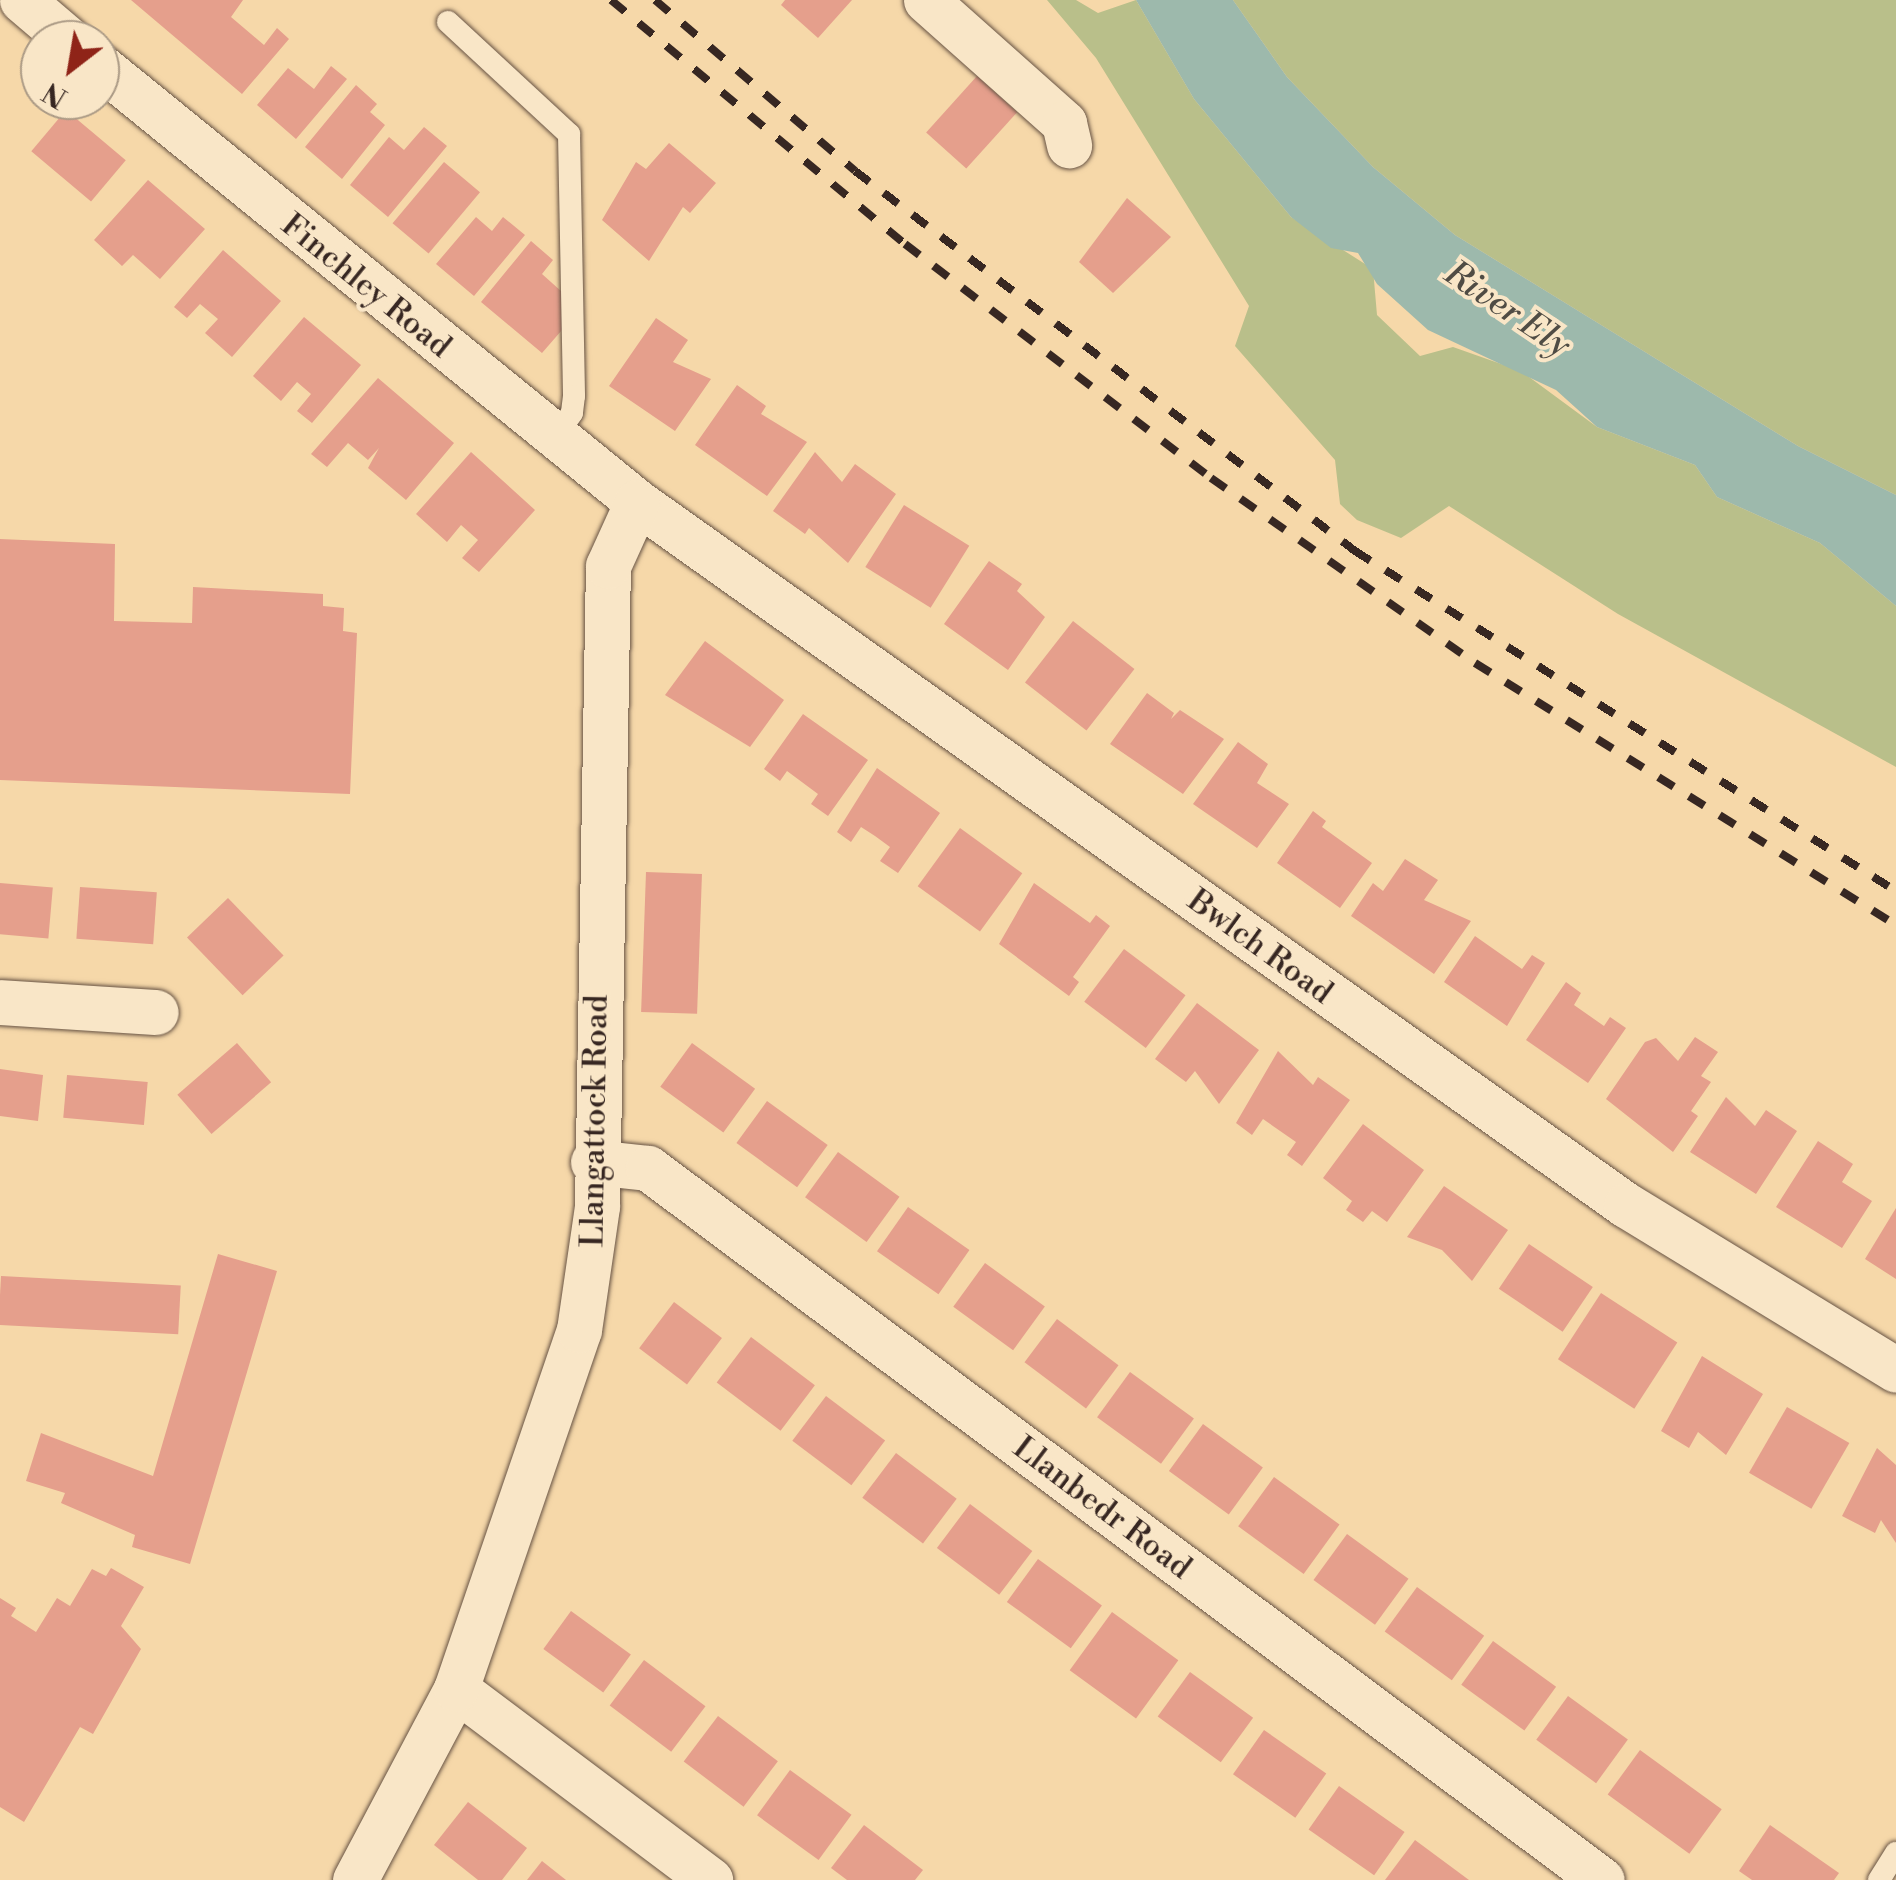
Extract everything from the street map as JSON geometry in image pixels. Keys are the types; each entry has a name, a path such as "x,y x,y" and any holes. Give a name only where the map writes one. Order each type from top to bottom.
{"street":[{"path":"22,0 46,20"},
{"path":"926,0 1064,123 1069,144"},
{"name":"Finchley Road","path":"120,82 554,438 638,502"},
{"name":"Llangattock Road","path":"355,1880 456,1689 580,1330 593,1260 608,566 612,542 638,502"},
{"name":"Bwlch Road","path":"638,502 1565,1162 1736,1277 1896,1370"},
{"path":"0,1002 156,1012"},
{"name":"Llanbedr Road","path":"593,1162 648,1168 1576,1872"},
{"path":"456,1689 710,1880"}],"lane":[{"path":"448,22 569,134 574,396 572,413 554,438"},
{"path":"1879,1880 1896,1853"}],"green space":[{"path":"1047,0 1076,0 1098,13 1136,0 1194,99 1291,217 1373,269 1377,315 1420,356 1453,347 1521,371 1597,427 1695,465 1717,497 1820,543 1896,606 1896,767 1618,614 1449,506 1401,538 1357,520 1340,504 1335,460 1235,346 1249,306 1096,58"},
{"path":"1233,0 1896,0 1896,495 1798,446 1455,235 1373,167 1287,77"}],"water":[{"name":"River Ely","path":"1136,0 1233,0 1287,77 1373,167 1455,235 1798,446 1896,495 1896,606 1820,543 1717,497 1695,465 1597,427 1556,390 1428,330 1377,284 1358,253 1331,248 1291,217 1194,99"}],"building":[{"path":"131,0 243,0 231,17 264,45 277,28 289,39 242,94"},
{"path":"785,0 852,0 818,38 781,5"},
{"path":"331,66 347,79 296,139 257,105 288,68 314,89"},
{"path":"977,76 1017,112 966,169 926,132"},
{"path":"356,85 377,104 370,112 385,125 342,179 305,147"},
{"path":"58,120 78,120 126,160 91,202 31,151"},
{"path":"424,127 447,146 388,217 350,185 389,137 404,150"},
{"path":"669,143 716,183 690,213 683,207 649,261 602,220 636,162 646,169"},
{"path":"444,162 480,192 429,253 393,223"},
{"path":"148,180 205,229 160,279 133,255 122,266 94,240"},
{"path":"1127,198 1171,237 1113,293 1079,262"},
{"path":"476,217 492,231 503,217 525,235 474,296 436,264"},
{"path":"531,241 553,260 542,274 561,291 562,330 542,353 481,302"},
{"path":"223,250 281,301 232,357 205,333 218,319 200,304 187,318 174,307"},
{"path":"304,317 361,365 312,423 297,411 311,394 297,382 281,401 253,376"},
{"path":"656,318 688,340 673,362 711,379 675,431 609,386"},
{"path":"378,378 454,443 406,500 368,468 379,448 368,460 348,443 327,467 311,454"},
{"path":"737,385 766,406 761,414 807,442 767,496 695,445"},
{"path":"471,452 535,510 479,572 462,558 478,540 461,525 447,542 416,514"},
{"path":"815,452 842,482 855,464 896,494 848,563 809,528 805,534 773,511"},
{"path":"904,505 969,546 931,608 865,567"},
{"path":"0,539 115,544 114,621 192,623 193,587 323,594 323,606 344,608 343,631 357,633 350,794 0,780"},
{"path":"989,561 1022,584 1017,591 1045,617 1008,670 944,624"},
{"path":"1073,621 1134,669 1086,730 1025,682"},
{"path":"705,641 784,700 750,747 665,695"},
{"path":"1147,693 1174,713 1171,719 1180,710 1224,739 1183,794 1110,744"},
{"path":"803,714 868,760 828,816 811,804 818,794 787,771 780,781 764,769"},
{"path":"1238,742 1268,764 1257,783 1289,804 1257,848 1193,804"},
{"path":"877,768 940,813 898,873 880,861 890,847 875,836 861,827 851,842 837,832"},
{"path":"1313,811 1326,821 1322,827 1372,863 1340,908 1277,863"},
{"path":"960,828 1022,873 980,932 918,886"},
{"path":"1405,859 1438,880 1424,900 1471,921 1434,974 1351,916 1373,883 1383,891"},
{"path":"646,872 702,874 697,1014 641,1012"},
{"path":"0,883 53,888 48,938 0,934"},
{"path":"1034,883 1090,923 1096,915 1110,926 1073,977 1079,982 1069,996 999,944"},
{"path":"80,887 157,892 153,944 76,939"},
{"path":"228,898 284,956 243,995 187,938"},
{"path":"1475,936 1522,969 1532,955 1545,963 1507,1026 1444,982"},
{"path":"1124,949 1185,995 1146,1048 1084,1002"},
{"path":"1566,982 1581,993 1574,1005 1604,1026 1610,1017 1626,1028 1588,1083 1526,1040"},
{"path":"1197,1003 1259,1050 1219,1104 1195,1071 1186,1082 1155,1059"},
{"path":"1695,1037 1718,1052 1701,1076 1711,1082 1691,1111 1698,1116 1673,1152 1606,1099 1645,1042 1656,1038 1678,1061"},
{"path":"237,1043 271,1082 211,1134 177,1095"},
{"path":"692,1043 755,1089 723,1133 660,1087"},
{"path":"1278,1051 1313,1085 1318,1077 1350,1100 1302,1166 1287,1155 1296,1142 1263,1119 1252,1135 1236,1123"},
{"path":"0,1069 43,1075 38,1121 0,1116"},
{"path":"67,1075 148,1082 144,1125 63,1118"},
{"path":"1726,1097 1755,1126 1766,1110 1797,1131 1756,1194 1690,1152"},
{"path":"767,1101 828,1145 797,1187 736,1143"},
{"path":"1363,1124 1424,1170 1387,1222 1372,1211 1363,1222 1346,1210 1352,1201 1323,1178"},
{"path":"1818,1141 1853,1164 1842,1182 1872,1201 1842,1248 1776,1207"},
{"path":"838,1152 899,1197 867,1242 805,1197"},
{"path":"1444,1186 1508,1230 1472,1281 1442,1250 1407,1237"},
{"path":"908,1207 969,1250 938,1294 877,1251"},
{"path":"1896,1208 1896,1279 1865,1259"},
{"path":"1529,1244 1593,1287 1563,1332 1499,1289"},
{"path":"218,1254 277,1271 190,1564 132,1547 135,1535 61,1503 65,1493 26,1481 41,1433 153,1476"},
{"path":"985,1263 1045,1306 1013,1350 953,1307"},
{"path":"1,1276 181,1285 178,1334 0,1325"},
{"path":"1601,1293 1677,1343 1634,1409 1558,1359"},
{"path":"674,1302 722,1338 687,1384 639,1348"},
{"path":"1057,1319 1118,1365 1086,1408 1025,1362"},
{"path":"751,1337 815,1385 781,1431 717,1383"},
{"path":"1702,1356 1763,1394 1726,1455 1698,1432 1689,1448 1661,1431"},
{"path":"1130,1372 1194,1418 1161,1464 1097,1417"},
{"path":"826,1396 885,1441 851,1485 792,1441"},
{"path":"1787,1407 1849,1443 1811,1509 1749,1473"},
{"path":"1203,1424 1263,1467 1229,1514 1169,1471"},
{"path":"1877,1448 1896,1465 1896,1543 1881,1520 1875,1533 1842,1516"},
{"path":"896,1453 957,1499 923,1543 862,1498"},
{"path":"1274,1477 1340,1525 1304,1574 1238,1526"},
{"path":"970,1504 1032,1551 999,1595 937,1548"},
{"path":"1347,1534 1408,1579 1375,1625 1313,1580"},
{"path":"1038,1559 1102,1605 1071,1648 1007,1602"},
{"path":"111,1568 144,1587 121,1626 141,1649 93,1734 80,1727 24,1822 0,1807 0,1598 16,1608 11,1616 36,1632 57,1598 70,1606 92,1569 106,1576"},
{"path":"1417,1587 1484,1636 1452,1680 1385,1631"},
{"path":"571,1611 631,1654 603,1693 543,1649"},
{"path":"1112,1612 1178,1660 1136,1718 1070,1670"},
{"path":"1493,1641 1556,1687 1524,1731 1461,1685"},
{"path":"644,1660 705,1706 671,1752 610,1706"},
{"path":"1190,1672 1253,1718 1221,1762 1158,1716"},
{"path":"1568,1696 1628,1739 1596,1783 1536,1740"},
{"path":"718,1716 778,1761 744,1807 684,1762"},
{"path":"1264,1730 1326,1774 1295,1818 1233,1774"},
{"path":"1640,1750 1722,1809 1689,1854 1608,1794"},
{"path":"790,1770 851,1815 819,1860 757,1815"},
{"path":"1339,1786 1405,1832 1374,1875 1309,1829"},
{"path":"468,1802 527,1848 502,1880 478,1880 434,1845"},
{"path":"864,1825 923,1870 915,1880 847,1880 831,1868"},
{"path":"1770,1825 1839,1873 1834,1880 1752,1880 1739,1871"},
{"path":"1415,1840 1469,1880 1385,1880"},
{"path":"542,1861 566,1880 527,1880"}],"railway":[{"path":"611,0 905,244 1211,478 1475,663 1896,925"},
{"path":"655,0 855,171 1355,551 1896,891"}]}
